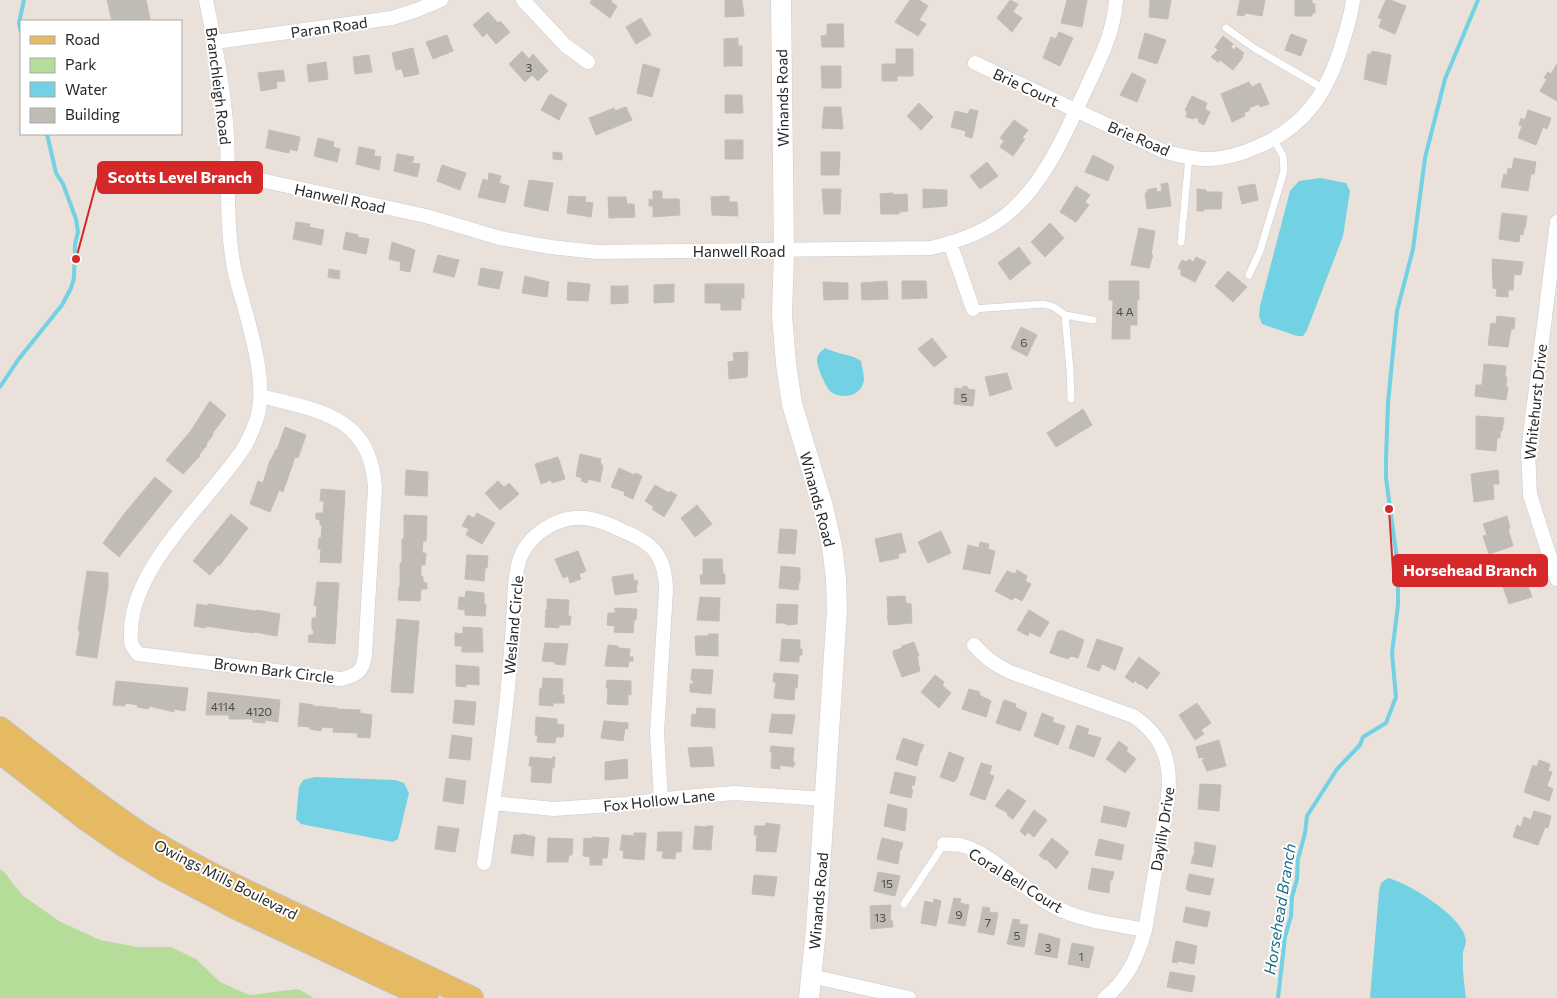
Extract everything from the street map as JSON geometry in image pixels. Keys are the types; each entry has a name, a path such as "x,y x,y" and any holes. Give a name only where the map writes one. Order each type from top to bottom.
{"main road":[{"name":"Owings Mills Boulevard","path":"0,728 104,808 182,859 472,998"},
{"name":"Owings Mills Boulevard","path":"0,752 87,820 164,870 234,907 427,998"}],"street":[{"name":"Branchleigh Road","path":"206,0 215,42 226,133 228,174"},
{"name":"Paran Road","path":"215,42 392,18 441,0"},
{"path":"523,0 565,45 588,62"},
{"name":"Winands Road","path":"781,0 784,251 782,315 786,364 792,404 824,507 832,546 837,610 825,799 809,998"},
{"name":"Hanwell Road","path":"228,174 426,216 500,238 550,247 597,252 931,248 970,236 992,225 1012,210 1031,191 1045,171 1105,49 1112,26 1116,0"},
{"name":"Brie Road","path":"1076,111 1163,151 1189,157 1210,159 1233,156 1274,140 1291,129 1307,114 1324,89 1337,62 1351,16 1353,0"},
{"name":"Brie Court","path":"975,64 1076,111"},
{"name":"Brown Bark Circle","path":"228,174 231,248 235,274 259,374 261,396 258,416 242,451 160,556 148,576 138,599 132,623 131,644 138,654 342,678 352,676 360,671 364,665 375,488 374,471 359,438 337,418 323,412 261,396"},
{"name":"Whitehurst Drive","path":"1557,222 1528,451 1530,495 1557,579"},
{"path":"950,243 973,309"},
{"name":"Wesland Circle","path":"484,863 507,702 516,580 520,558 530,541 541,531 556,523 571,518 590,518 639,538 654,551 663,566 666,590 657,732 661,800"},
{"name":"Daylily Drive","path":"974,645 984,657 1010,672 1132,716 1144,723 1156,737 1165,752 1170,781 1145,930 1139,952 1131,968 1121,982 1105,998"},
{"name":"Fox Hollow Lane","path":"492,802 554,809 734,793 825,799"},
{"name":"Coral Bell Court","path":"944,844 960,846 982,855 1053,907 1083,917 1145,930"},
{"path":"811,976 909,998"}],"lane":[{"path":"1226,28 1254,48 1324,89"},
{"path":"1249,275 1260,250 1284,171 1283,156 1274,140"},
{"path":"1181,242 1189,157"},
{"path":"973,309 1044,304 1054,307 1065,315 1093,320"},
{"path":"1065,315 1071,399"},
{"path":"904,904 944,844"}],"green space":[{"path":"0,869 22,895 59,921 100,940 137,947 171,947 196,959 220,982 249,995 298,989 314,998 0,998"}],"water":[{"path":"1320,178 1346,183 1350,191 1343,236 1307,330 1303,336 1297,336 1262,324 1259,316 1260,306 1290,191 1299,181"},
{"path":"825,348 861,361 864,380 860,390 851,395 841,396 829,390 817,363 818,356"},
{"path":"315,777 395,780 404,783 409,793 398,839 393,842 301,824 296,819 299,787 303,780"},
{"path":"1388,878 1397,881 1434,902 1456,922 1463,932 1466,941 1463,952 1463,975 1466,998 1370,998 1379,892 1381,883"}],"building":[{"path":"107,0 146,0 150,19 112,20"},
{"path":"592,0 612,0 611,2 617,6 610,18 590,3"},
{"path":"725,0 742,0 744,16 725,17"},
{"path":"910,0 919,0 928,6 919,20 926,24 918,36 895,22"},
{"path":"1010,0 1018,4 1013,12 1022,18 1012,32 997,18"},
{"path":"1067,0 1087,0 1082,27 1061,23"},
{"path":"1150,0 1171,0 1168,19 1149,17"},
{"path":"1240,0 1265,0 1262,16 1245,13 1244,16 1237,15"},
{"path":"1295,0 1312,0 1312,3 1315,4 1315,13 1312,13 1312,16 1295,16"},
{"path":"1386,0 1406,6 1395,34 1379,27 1382,19 1378,18"},
{"path":"488,12 510,32 496,44 487,33 483,37 473,25"},
{"path":"641,18 651,35 636,44 626,27"},
{"path":"827,24 843,24 844,47 822,47 821,36 827,35"},
{"path":"1059,32 1073,38 1060,66 1043,58 1051,37 1056,39"},
{"path":"1145,33 1166,40 1157,64 1138,58"},
{"path":"1291,34 1307,40 1301,56 1285,50"},
{"path":"447,35 453,51 433,59 426,42"},
{"path":"1223,36 1233,44 1231,47 1234,50 1236,47 1244,53 1233,70 1220,60 1218,62 1211,57 1218,50 1215,47"},
{"path":"738,38 738,46 742,46 742,66 724,66 724,39"},
{"path":"413,48 419,74 404,77 402,69 396,70 392,53"},
{"path":"896,49 913,49 913,76 897,76 897,81 882,81 882,64 896,64"},
{"path":"522,51 529,59 533,54 548,71 538,81 532,75 525,82 509,64"},
{"path":"1372,51 1391,55 1386,85 1364,79 1368,54 1371,54"},
{"path":"369,55 372,72 355,74 353,57"},
{"path":"326,62 328,79 309,82 307,65"},
{"path":"643,64 660,69 652,97 637,93"},
{"path":"1557,64 1557,101 1540,91 1547,79 1544,78 1548,72 1551,74"},
{"path":"821,66 841,66 841,88 822,88"},
{"path":"283,70 285,81 276,82 277,88 261,91 258,73"},
{"path":"1132,73 1146,80 1137,102 1120,95"},
{"path":"1249,82 1252,87 1260,83 1269,104 1260,107 1259,104 1249,108 1250,110 1244,113 1245,116 1232,122 1221,94"},
{"path":"550,94 567,104 559,120 541,110"},
{"path":"725,95 742,95 743,113 725,113"},
{"path":"1192,96 1207,103 1205,109 1210,112 1204,125 1198,122 1199,119 1195,117 1194,119 1186,117 1187,111 1185,110"},
{"path":"919,103 933,117 921,130 907,116"},
{"path":"626,107 632,120 596,135 589,118 614,108 615,111"},
{"path":"824,107 841,107 843,129 822,128"},
{"path":"970,109 978,111 972,138 965,136 966,131 951,127 955,111 968,114"},
{"path":"1528,110 1551,118 1547,129 1543,127 1536,145 1518,138 1522,126 1519,125 1521,118 1525,120"},
{"path":"1014,120 1028,130 1022,138 1025,139 1013,156 1000,147 1004,141 1000,138"},
{"path":"269,130 300,137 297,151 290,149 289,153 266,148"},
{"path":"318,138 334,142 333,147 340,149 337,162 314,156"},
{"path":"725,140 743,140 743,159 725,159"},
{"path":"359,147 375,150 374,156 381,157 379,170 356,164"},
{"path":"553,152 562,153 562,160 553,159"},
{"path":"821,152 840,152 839,175 821,175"},
{"path":"397,154 414,157 412,163 420,164 417,177 394,171"},
{"path":"1093,155 1114,166 1108,181 1085,172"},
{"path":"1514,158 1536,162 1534,174 1531,174 1528,191 1501,187 1504,174 1507,175 1508,168 1512,169"},
{"path":"987,162 998,176 980,189 970,176"},
{"path":"442,165 466,173 460,190 437,181"},
{"path":"489,173 501,176 499,183 509,186 505,203 478,197 483,179 488,181"},
{"path":"529,180 553,183 548,211 524,206"},
{"path":"1168,183 1171,206 1147,209 1145,193 1147,193 1147,190 1156,188 1157,192 1162,191 1161,184"},
{"path":"1255,184 1258,200 1242,204 1238,187"},
{"path":"1076,186 1090,195 1085,202 1089,205 1076,222 1060,212"},
{"path":"822,189 841,189 840,214 824,214"},
{"path":"923,189 947,190 947,206 923,208"},
{"path":"1197,189 1206,190 1206,192 1222,192 1221,209 1197,211"},
{"path":"653,191 662,191 662,199 679,199 680,215 653,217 653,206 649,206 649,199 653,200"},
{"path":"893,193 893,195 907,194 908,211 899,212 899,214 881,214 880,194"},
{"path":"569,196 586,197 585,202 593,203 591,217 567,213"},
{"path":"729,196 729,202 737,202 738,216 712,215 711,197"},
{"path":"608,197 626,197 627,204 634,204 635,217 609,218"},
{"path":"1502,213 1527,216 1523,235 1520,234 1519,242 1499,239"},
{"path":"296,222 310,224 309,227 324,230 321,245 293,239"},
{"path":"1050,223 1064,238 1045,257 1031,242"},
{"path":"1139,228 1155,231 1151,255 1153,255 1149,268 1131,265"},
{"path":"346,232 358,235 357,237 369,239 366,254 343,249"},
{"path":"392,242 415,250 410,272 400,270 401,262 389,259"},
{"path":"1019,247 1031,263 1010,280 998,263"},
{"path":"438,255 459,260 454,277 433,272"},
{"path":"1196,257 1206,262 1195,282 1181,275 1181,270 1178,268 1182,260 1187,262 1189,259 1193,262"},
{"path":"1492,259 1523,262 1521,275 1514,274 1513,290 1508,290 1508,297 1496,296 1497,289 1493,288"},
{"path":"481,268 503,272 499,289 478,285"},
{"path":"329,269 340,271 339,279 328,277"},
{"path":"1228,271 1247,287 1233,302 1215,286"},
{"path":"525,276 549,282 547,297 522,293"},
{"path":"887,281 888,299 862,300 861,283"},
{"path":"902,281 926,281 927,298 902,299"},
{"path":"1109,281 1139,281 1137,325 1130,325 1130,339 1112,339 1113,300 1109,300"},
{"path":"568,282 590,284 588,301 567,300"},
{"path":"823,282 848,283 848,299 824,300"},
{"path":"674,284 674,302 654,303 654,285"},
{"path":"705,284 744,284 744,298 741,298 741,310 721,310 721,303 705,303"},
{"path":"611,286 628,286 628,303 611,304"},
{"path":"1497,316 1515,318 1514,329 1511,329 1508,347 1488,345 1491,323 1496,324"},
{"path":"1021,327 1037,335 1027,356 1011,348"},
{"path":"932,338 947,357 934,367 918,349"},
{"path":"748,352 747,377 729,379 728,362 734,361 733,353"},
{"path":"1484,364 1506,366 1505,377 1507,377 1506,385 1508,388 1506,400 1475,396 1476,385 1482,385"},
{"path":"1007,373 1012,389 990,396 985,377"},
{"path":"963,386 968,387 967,389 975,390 973,406 954,404 955,388 963,389"},
{"path":"210,401 226,415 212,434 200,456 183,474 166,460 190,432"},
{"path":"1083,409 1092,425 1056,447 1047,433"},
{"path":"1476,416 1504,418 1500,438 1497,438 1496,451 1476,449"},
{"path":"285,427 306,435 298,458 295,457 283,492 279,490 270,512 250,504 258,481 263,483 270,460 277,450"},
{"path":"580,454 601,459 600,462 603,466 600,482 588,479 587,483 581,481 582,478 576,476"},
{"path":"558,457 565,479 552,483 551,480 541,484 535,464"},
{"path":"619,468 634,475 635,473 642,476 633,499 624,495 625,492 611,487"},
{"path":"406,470 428,472 427,496 405,495"},
{"path":"1498,470 1499,484 1493,484 1494,499 1474,502 1471,474"},
{"path":"155,477 172,491 119,557 103,543"},
{"path":"498,481 504,487 509,483 519,494 500,510 485,493"},
{"path":"655,485 677,495 664,517 652,509 654,507 645,501"},
{"path":"321,489 345,491 341,563 320,562 321,549 318,549 322,525 320,525 320,520 316,519 316,513 323,513 324,501 320,501"},
{"path":"697,505 712,524 695,537 681,518"},
{"path":"477,513 495,523 482,544 466,535 469,529 462,526 468,515 474,518"},
{"path":"231,514 248,528 210,575 193,561"},
{"path":"404,515 427,516 426,541 423,541 422,553 426,553 425,565 421,565 421,576 423,577 423,582 427,583 427,589 421,589 420,601 398,600 400,563 402,563 402,539 404,539"},
{"path":"1507,516 1510,528 1508,529 1513,546 1489,554 1483,536 1487,535 1483,524"},
{"path":"780,529 797,530 795,554 778,553"},
{"path":"941,531 951,553 928,563 918,542"},
{"path":"901,533 906,552 898,554 899,558 880,562 875,539"},
{"path":"980,542 989,544 988,549 995,551 990,574 963,569 968,545 979,548"},
{"path":"578,551 586,571 579,574 581,579 570,583 568,576 563,578 555,559"},
{"path":"467,555 488,556 484,581 465,579"},
{"path":"703,559 722,559 725,584 701,584 700,575 703,575"},
{"path":"781,566 800,568 798,590 779,588"},
{"path":"1518,569 1525,587 1528,586 1532,597 1509,604 1499,575"},
{"path":"1017,570 1027,576 1025,581 1031,584 1022,601 1015,597 1012,600 995,591 1007,571 1015,574"},
{"path":"87,571 108,573 108,586 97,658 76,655"},
{"path":"633,574 634,581 637,580 638,584 636,585 637,592 615,595 612,577"},
{"path":"317,582 339,583 335,644 308,642 309,635 313,635 314,630 312,630 312,618 316,618 317,606 314,606"},
{"path":"466,591 484,593 484,604 486,604 485,616 465,615 465,610 458,609 459,597 465,598"},
{"path":"905,596 906,603 911,604 912,623 889,625 887,597"},
{"path":"700,597 720,598 719,621 697,620"},
{"path":"547,599 569,600 568,616 571,616 570,625 559,625 559,628 545,627 546,609 549,608 547,608"},
{"path":"197,604 280,614 277,636 194,626"},
{"path":"777,604 798,605 797,624 776,623"},
{"path":"615,608 637,609 633,633 614,632 615,626 607,625 608,613 615,613"},
{"path":"1029,610 1049,622 1040,637 1029,632 1028,636 1017,630"},
{"path":"397,619 419,621 413,693 391,692"},
{"path":"463,627 482,628 483,652 462,652 462,646 455,646 455,633 463,634"},
{"path":"1061,630 1084,640 1078,658 1071,656 1068,659 1050,653 1058,631 1060,632"},
{"path":"708,634 718,634 718,656 696,655 695,636 708,636"},
{"path":"782,639 800,640 802,655 799,655 799,662 780,661"},
{"path":"1097,639 1123,648 1115,670 1102,664 1099,671 1087,667"},
{"path":"914,642 919,656 917,656 920,671 902,677 893,651"},
{"path":"545,643 568,644 565,665 542,661"},
{"path":"608,645 630,649 629,657 633,657 633,661 629,661 628,667 605,666"},
{"path":"1139,657 1160,673 1147,689 1136,682 1136,680 1133,683 1125,677"},
{"path":"456,665 479,667 479,685 466,684 466,687 456,686"},
{"path":"692,669 713,670 711,694 690,692 690,684 693,684 693,680 691,680"},
{"path":"774,673 798,675 794,700 774,698 776,682 773,682"},
{"path":"935,675 944,682 942,685 951,693 939,708 921,692"},
{"path":"543,678 563,679 562,695 564,695 564,703 553,703 553,706 539,705 540,688 542,689"},
{"path":"607,680 631,681 631,695 628,694 628,705 607,704"},
{"path":"116,681 188,688 185,711 174,709 174,712 149,706 149,709 126,703 125,706 113,705"},
{"path":"969,689 980,692 979,695 991,701 986,717 962,709"},
{"path":"208,692 280,700 278,722 265,720 265,723 253,722 253,719 229,719 229,715 206,715"},
{"path":"455,700 476,702 474,725 453,723"},
{"path":"1004,700 1016,704 1015,707 1027,713 1020,731 996,723"},
{"path":"300,703 337,709 360,710 360,713 372,715 370,738 357,737 358,733 333,732 334,728 322,727 321,731 310,729 310,727 298,726"},
{"path":"1197,703 1211,723 1201,730 1204,734 1195,740 1179,715"},
{"path":"697,708 715,709 715,728 691,726 692,714 696,715"},
{"path":"1042,713 1054,718 1052,722 1065,726 1058,745 1034,736"},
{"path":"772,714 795,715 792,734 769,732"},
{"path":"536,717 557,719 557,724 564,725 563,737 556,737 555,743 537,742 538,735 535,735"},
{"path":"604,721 628,723 628,729 625,728 623,741 601,738"},
{"path":"1077,725 1089,729 1087,734 1101,738 1094,757 1069,748"},
{"path":"452,735 472,738 470,760 449,758"},
{"path":"903,738 924,745 920,752 917,766 896,759"},
{"path":"1219,740 1226,766 1207,771 1202,760 1204,757 1199,758 1196,747"},
{"path":"1119,741 1128,748 1126,751 1136,759 1125,773 1106,759"},
{"path":"771,746 794,748 793,760 795,764 793,767 780,765 780,769 771,768"},
{"path":"712,747 714,766 691,767 688,748"},
{"path":"949,752 964,758 954,782 940,777"},
{"path":"530,757 552,759 555,757 551,783 531,782 532,766 529,766"},
{"path":"627,759 628,778 605,780 605,762"},
{"path":"1539,760 1550,764 1548,771 1552,772 1547,786 1553,789 1549,801 1524,792 1533,765 1537,767"},
{"path":"981,763 992,766 989,774 994,776 985,800 970,795"},
{"path":"895,772 916,777 914,785 912,785 911,798 890,793"},
{"path":"446,778 466,781 463,804 443,801"},
{"path":"1200,784 1221,785 1219,811 1198,809"},
{"path":"1008,789 1026,801 1013,819 1007,815 1008,813 995,806"},
{"path":"888,804 907,809 905,831 884,826"},
{"path":"1104,806 1130,812 1126,827 1101,822"},
{"path":"1034,810 1047,820 1034,837 1028,832 1025,836 1020,831"},
{"path":"1534,811 1551,816 1548,828 1545,827 1538,845 1513,837 1517,825 1521,827 1524,817 1531,820"},
{"path":"766,823 780,825 776,852 756,851 757,835 754,835 755,826 765,826"},
{"path":"438,826 459,829 455,852 435,849"},
{"path":"695,826 713,826 711,850 693,849"},
{"path":"658,832 682,832 681,852 676,852 675,859 662,858 663,851 657,851"},
{"path":"634,833 646,833 644,860 623,858 624,851 620,850 622,835 634,836"},
{"path":"522,834 535,837 533,856 511,853 514,835"},
{"path":"592,837 609,838 607,858 602,858 602,865 590,865 590,857 583,856 584,838 592,839"},
{"path":"548,838 573,839 572,855 569,855 568,862 547,862"},
{"path":"882,838 903,843 898,864 877,859"},
{"path":"1052,838 1069,852 1056,869 1039,855"},
{"path":"1099,839 1124,845 1121,860 1095,855"},
{"path":"1195,842 1216,846 1212,867 1191,863"},
{"path":"1092,868 1114,872 1112,880 1110,880 1109,893 1088,889"},
{"path":"878,872 900,876 895,896 874,891"},
{"path":"1189,874 1214,879 1210,895 1186,889"},
{"path":"754,875 777,877 774,896 752,894"},
{"path":"954,898 961,899 960,903 969,905 965,926 948,923"},
{"path":"934,899 941,901 936,926 921,923 925,901 933,903"},
{"path":"891,905 890,920 892,920 893,927 871,929 870,906"},
{"path":"983,907 990,908 989,912 998,913 994,935 978,932"},
{"path":"1186,907 1210,912 1207,927 1183,922"},
{"path":"1013,919 1020,920 1019,924 1028,925 1024,947 1007,944"},
{"path":"1039,933 1060,939 1057,958 1035,954"},
{"path":"1176,941 1197,946 1194,964 1178,961 1177,963 1172,962"},
{"path":"1072,943 1094,947 1089,968 1068,964"},
{"path":"1170,972 1195,976 1192,992 1167,987"}],"waterway":[{"path":"20,28 19,23 24,0"},
{"name":"Horsehead Branch","path":"1278,998 1285,937 1291,916 1298,859 1305,833 1307,816 1337,769 1360,745 1363,737 1386,723 1396,697 1392,653 1398,605 1398,567 1386,478 1386,459 1388,403 1397,311 1413,249 1425,158 1445,79 1478,0"},
{"path":"0,387 18,360 62,305 74,278 75,244 78,232 76,219 63,184 56,173 47,135"}],"place":[{"name":"Scotts Level Branch","path":"76,259"},
{"name":"Horsehead Branch","path":"1389,509"}]}
